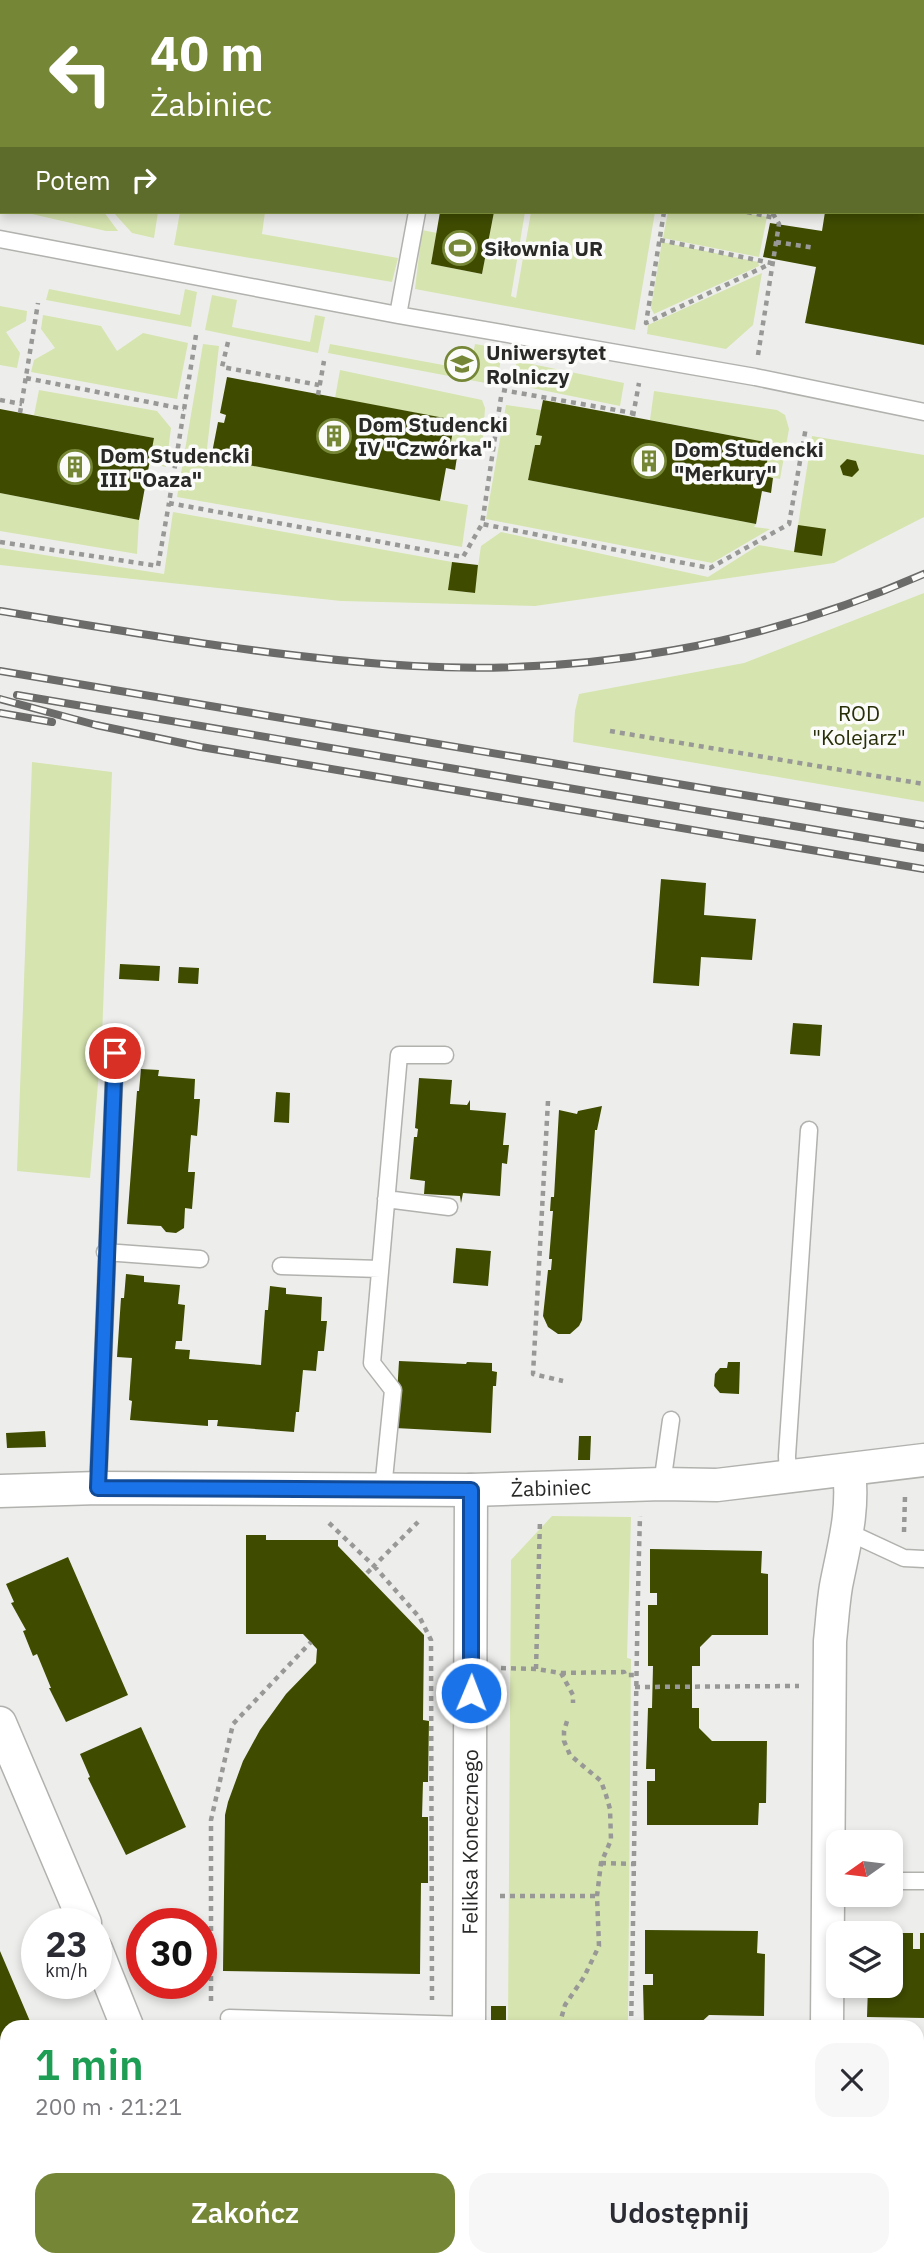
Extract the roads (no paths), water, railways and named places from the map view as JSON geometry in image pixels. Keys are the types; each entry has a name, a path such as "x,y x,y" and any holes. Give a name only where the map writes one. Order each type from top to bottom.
{"street":[{"name":"Żabiniec","path":"0,1491 98,1488 471,1490 717,1485 849,1470 914,1472"},
{"path":"832,1830 830,1642 836,1587 848,1532 851,1492 849,1470"},
{"name":"Feliksa Konecznego","path":"469,2020 471,1490"},
{"path":"0,1723 79,1908"},
{"path":"827,2020 832,1908"},
{"path":"112,1989 125,2020"}],"lane":[{"path":"398,315 417,214"},
{"path":"0,239 398,315 755,377 924,412"},
{"path":"98,1488 105,1252 115,1053"},
{"path":"383,1489 393,1390 372,1363 399,1055 445,1055"},
{"path":"788,1479 787,1456 809,1130"},
{"path":"386,1199 449,1207"},
{"path":"105,1252 200,1259"},
{"path":"281,1266 380,1269"},
{"path":"652,1485 671,1420"},
{"path":"848,1532 904,1559 924,1559"},
{"path":"903,1881 924,1881"},
{"path":"229,2018 297,2020"}],"railway":[{"path":"0,611 206,644 310,657 414,666 544,666 609,660 738,637 802,619 924,574"},
{"path":"0,671 924,825"},
{"path":"17,695 924,848"},
{"path":"0,699 96,725 201,747 924,869"},
{"path":"0,713 52,722"}],"place":[{"name":"Siłownia UR","path":"460,248"},
{"name":"Uniwersytet Rolniczy","path":"462,364"},
{"name":"Dom Studencki IV \"Czwórka\"","path":"334,436"},
{"name":"Dom Studencki \"Merkury\"","path":"649,461"},
{"name":"Dom Studencki III \"Oaza\"","path":"75,467"}],"park label":[{"name":"ROD \"Kolejarz\"","path":"859,725"}]}
